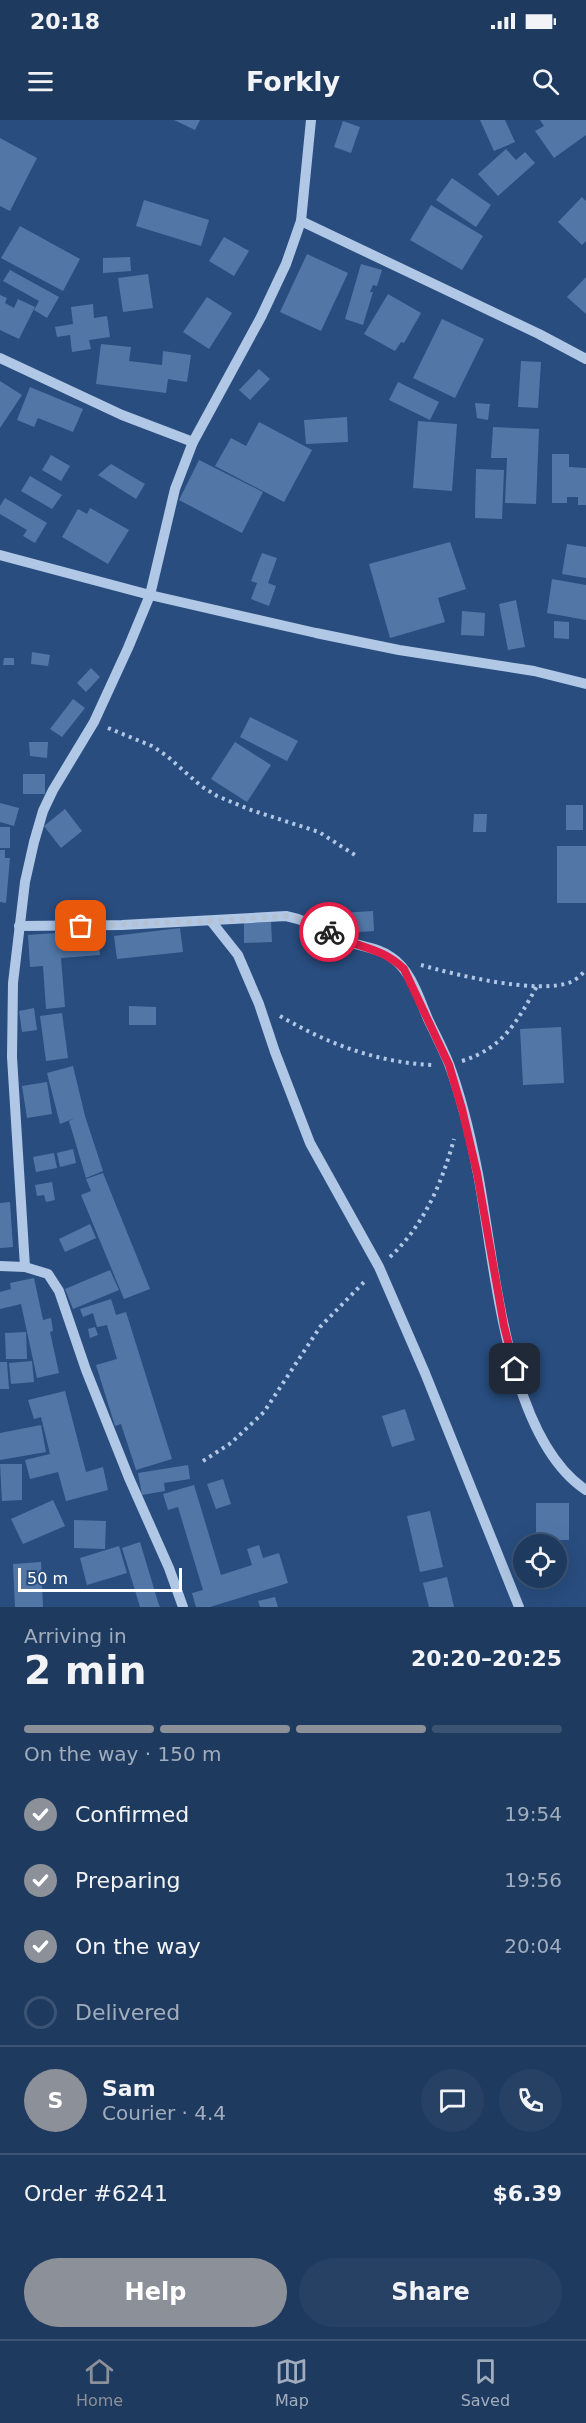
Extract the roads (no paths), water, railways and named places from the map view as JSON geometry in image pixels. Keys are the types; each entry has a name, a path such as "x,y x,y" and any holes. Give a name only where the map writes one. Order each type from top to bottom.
{"street":[{"path":"25,1267 12,1057 13,982 27,872 43,812 53,790 94,722 150,595 175,489 193,442 261,317 286,264 301,221 311,120"},
{"path":"301,221 539,334 586,359"},
{"path":"0,358 122,415 193,442"},
{"path":"0,555 150,595 378,645 582,681"},
{"path":"19,926 295,917 319,925 336,936 392,957 404,969 449,1065 477,1173 504,1326 515,1369 535,1426 553,1459 586,1490"},
{"path":"211,921 238,955 259,1004 310,1143 379,1268 425,1373 519,1607"},
{"path":"0,1266 25,1267 48,1274 59,1291 86,1370 129,1479 169,1568 183,1607"}]}
